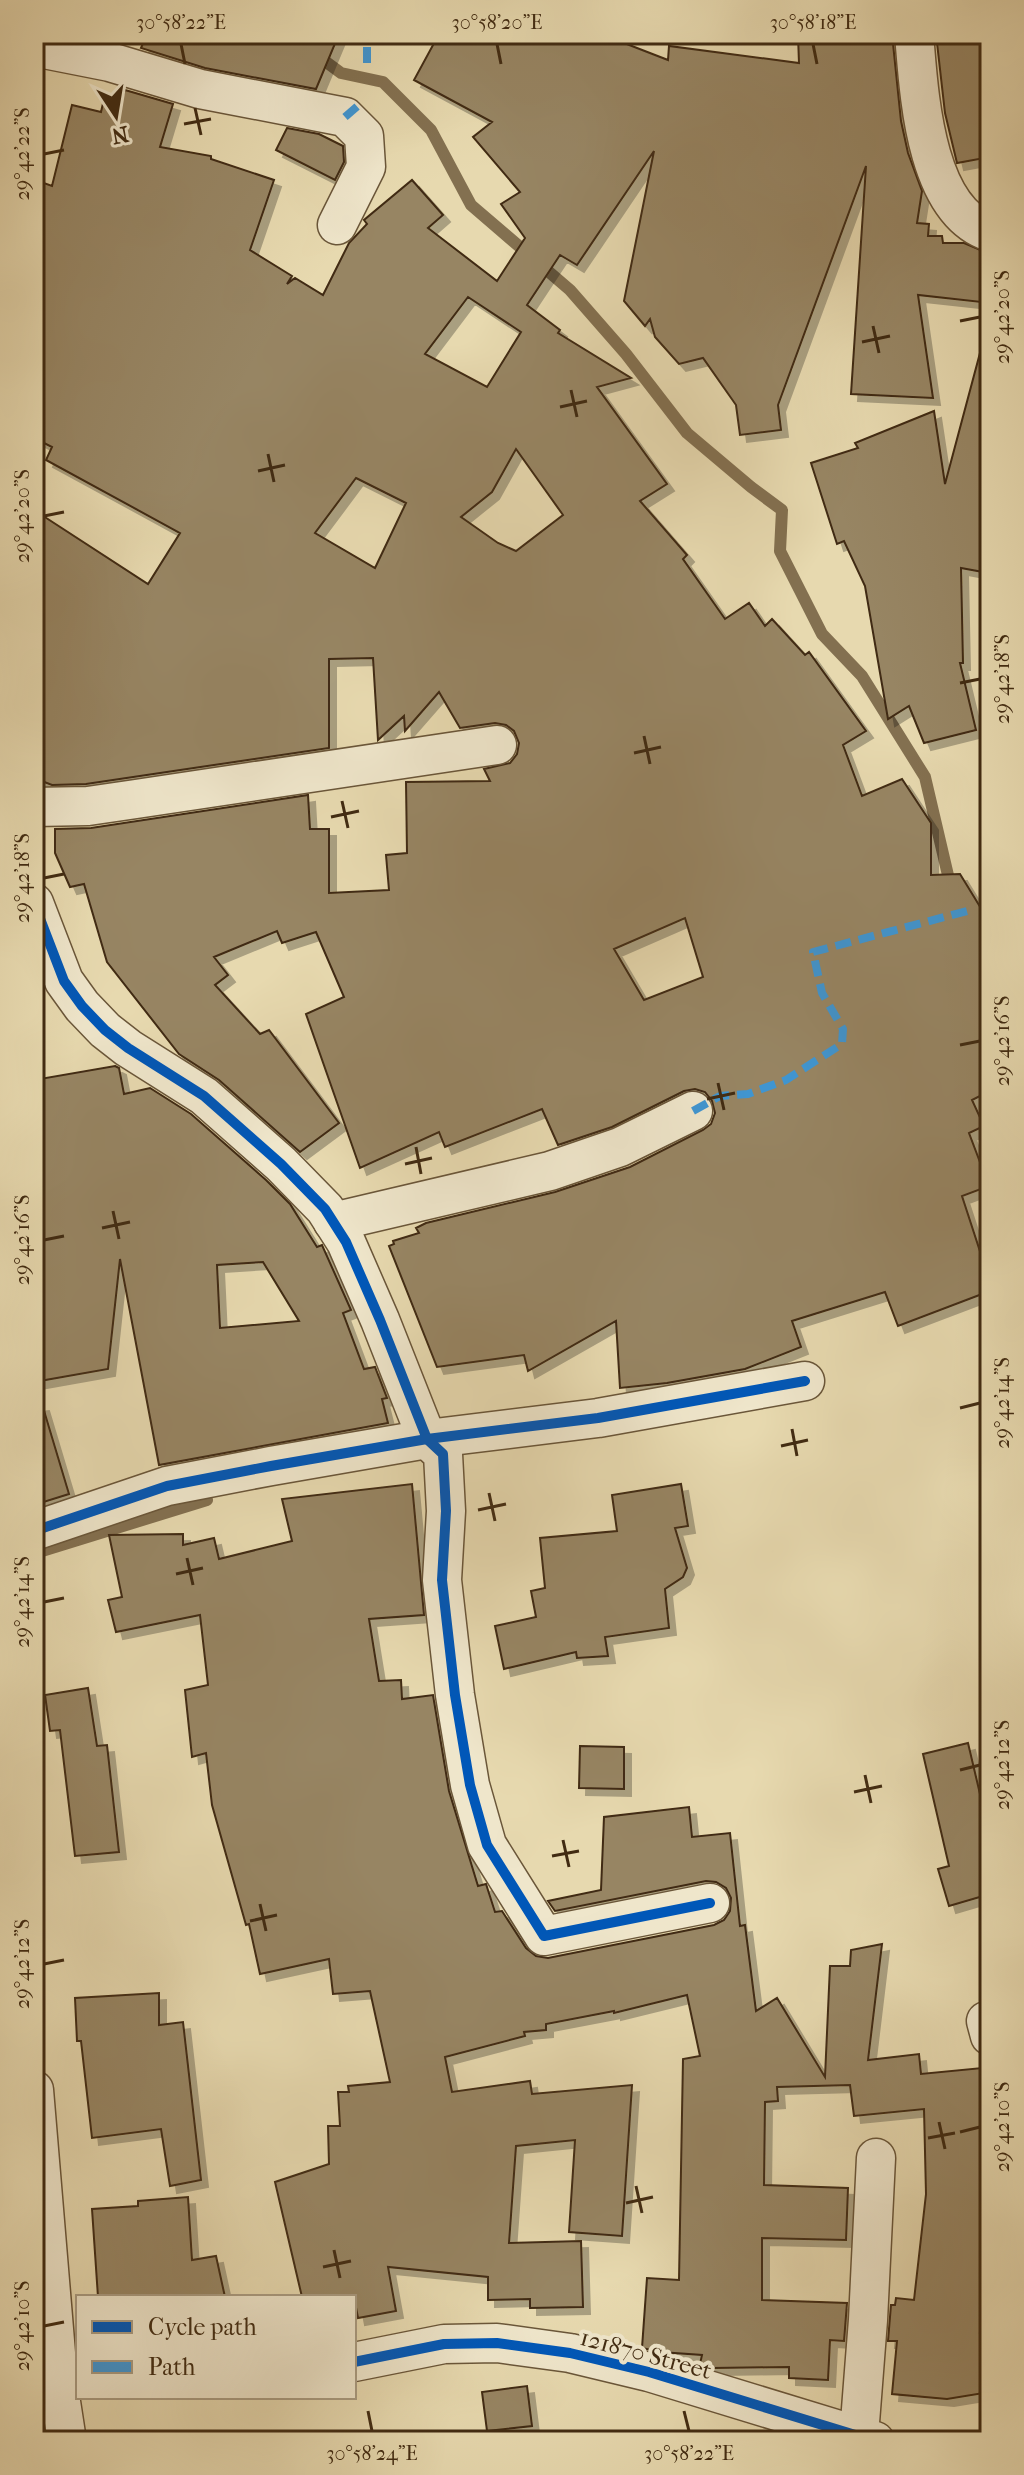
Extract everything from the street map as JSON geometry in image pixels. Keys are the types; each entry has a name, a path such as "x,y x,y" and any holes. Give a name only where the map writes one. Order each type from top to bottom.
{"street":[{"path":"914,34 920,100 939,183 978,228 990,232"},
{"path":"34,47 110,62 200,89 345,117 364,136 366,167 337,225"},
{"path":"34,807 112,803 497,745"},
{"path":"34,903 64,981 82,1006 128,1048 204,1096 281,1164 325,1209 346,1242 427,1439 443,1454 446,1511 442,1580 455,1695 470,1785 487,1845 544,1936 710,1903"},
{"path":"333,1222 550,1171 620,1147 693,1111"},
{"path":"34,1531 167,1486 427,1439 598,1418 805,1381"},
{"path":"34,2090 69,2388 67,2441"},
{"path":"867,2438 868,2320 876,2158"},
{"name":"121870 Street","path":"356,2362 444,2344 497,2343 570,2353 649,2372 867,2438"}],"building":[{"path":"147,34 197,34 221,41 228,34 339,34 316,89 205,68 141,48"},
{"path":"439,34 601,34 668,60 669,46 799,63 798,36 892,34 901,121 908,153 922,191 917,223 929,224 928,236 942,236 943,243 964,243 990,254 990,303 918,295 933,398 851,394 866,166 778,405 781,430 740,435 736,405 703,358 679,364 655,337 650,319 645,326 624,301 654,151 577,265 560,255 527,305 560,330 558,333 631,378 597,387 667,484 640,501 687,555 683,559 725,619 749,603 765,626 772,619 805,655 809,652 866,731 843,745 862,796 902,779 931,823 931,875 960,874 990,923 990,1091 972,1100 984,1126 969,1133 989,1186 962,1196 990,1282 990,1291 898,1326 885,1292 792,1321 801,1347 745,1369 667,1383 620,1388 616,1321 528,1371 524,1355 437,1367 389,1246 394,1244 393,1241 419,1233 416,1228 426,1223 555,1192 630,1167 711,1124 715,1113 712,1101 705,1092 695,1089 684,1091 612,1127 558,1145 542,1109 445,1147 439,1132 360,1168 306,1014 344,997 316,932 282,943 277,931 214,957 228,975 215,985 260,1034 269,1030 339,1123 300,1152 219,1080 179,1054 107,962 84,884 70,887 55,853 55,829 91,828 308,795 310,829 329,829 329,893 389,890 386,855 407,853 406,782 490,781 484,769 510,763 517,754 519,743 514,731 506,725 495,723 460,728 439,692 405,731 404,716 378,740 373,658 329,659 329,748 86,784 52,785 34,778 34,510 148,584 180,533 46,460 52,447 34,438 34,199 41,182 52,186 72,105 101,112 104,99 120,103 125,90 173,104 160,147 211,156 211,159 274,180 250,250 292,276 287,284 295,278 323,295 349,243 367,224 364,220 412,180 443,215 428,228 497,281 525,238 501,204 520,192 473,137 492,122 414,80","holes":["468,297 521,332 487,387 425,354","516,449 563,515 516,551 498,543 461,517 492,492","356,478 406,503 375,568 315,533","685,918 703,977 644,1000 614,949"]},
{"path":"936,34 985,34 987,97 990,96 990,157 957,163 945,113"},
{"path":"287,128 319,134 343,146 344,162 335,180 276,150"},
{"path":"980,353 990,355 990,553 984,553 983,572 961,568 963,663 960,663 976,730 924,743 909,706 888,719 865,586 844,541 837,544 811,463 858,448 855,443 934,411 945,484"},
{"path":"115,1066 119,1068 124,1094 150,1088 191,1114 266,1180 290,1204 317,1247 322,1245 351,1310 343,1313 364,1369 375,1367 387,1398 382,1399 388,1423 159,1465 120,1259 108,1369 34,1382 34,1080","holes":["263,1262 299,1321 220,1328 217,1265"]},
{"path":"42,1404 69,1494 34,1505 34,1405"},
{"path":"412,1484 424,1615 369,1619 379,1681 401,1680 402,1699 433,1695 449,1791 478,1886 486,1884 495,1912 502,1911 526,1948 536,1956 548,1958 714,1925 724,1920 730,1911 731,1898 726,1888 716,1882 706,1881 555,1911 548,1901 601,1890 604,1817 689,1807 692,1837 730,1833 740,1926 745,1925 756,2011 777,1998 825,2077 830,1966 850,1966 851,1950 882,1944 868,2060 919,2054 921,2074 982,2068 990,2168 990,2254 985,2301 990,2301 990,2335 980,2334 990,2392 947,2399 892,2394 897,2341 888,2341 891,2305 895,2305 896,2298 914,2300 926,2194 924,2109 854,2116 850,2085 777,2087 778,2101 765,2102 764,2185 848,2188 846,2240 762,2238 762,2300 847,2303 844,2341 830,2340 828,2380 789,2378 789,2367 712,2368 700,2364 702,2355 642,2348 647,2278 679,2280 683,2059 700,2056 687,1995 614,2013 546,2024 546,2030 524,2032 525,2036 445,2057 452,2092 530,2081 532,2094 632,2085 622,2236 569,2232 575,2140 516,2146 509,2243 581,2241 583,2307 530,2308 530,2299 488,2300 488,2277 388,2267 396,2311 358,2318 356,2295 302,2295 275,2182 329,2164 328,2126 340,2126 338,2092 349,2092 348,2086 390,2082 370,1991 333,1994 329,1959 260,1974 249,1924 246,1925 212,1805 206,1753 192,1757 185,1690 208,1685 200,1615 116,1632 108,1600 122,1597 109,1535 183,1534 183,1545 214,1538 219,1559 292,1541 282,1499"},
{"path":"681,1484 688,1526 675,1528 687,1568 683,1577 665,1589 669,1628 605,1637 608,1656 577,1658 576,1652 504,1669 495,1626 536,1617 531,1591 545,1588 540,1538 617,1531 612,1495"},
{"path":"88,1688 97,1746 107,1745 119,1852 75,1856 60,1730 50,1731 45,1695"},
{"path":"968,1743 984,1811 990,1810 990,1894 949,1906 938,1869 949,1866 923,1754"},
{"path":"580,1746 624,1747 624,1789 579,1788"},
{"path":"159,1993 159,2025 183,2022 201,2180 170,2186 161,2129 92,2138 81,2041 77,2041 75,1998"},
{"path":"188,2197 192,2260 216,2256 225,2295 98,2295 92,2209 138,2206 138,2201"},
{"path":"527,2386 532,2426 487,2431 482,2392"}],"waterway":[{"path":"297,34 314,53 341,73 383,82 431,130 471,205 570,290 626,354 687,433 782,510 780,551 822,634 862,676 925,777 951,888"},
{"path":"42,1551 207,1500"}],"marked path":[{"path":"367,34 367,63"},
{"path":"345,117 360,104"},
{"path":"693,1111 720,1096 748,1094 786,1080 842,1044 843,1029 822,993 813,952 967,911"}],"cycle path":[{"path":"34,903 64,981 82,1006 128,1048 204,1096 281,1164 325,1209 346,1242 427,1439 443,1454 446,1511 442,1580 455,1695 470,1785 487,1845 544,1936 710,1903"},
{"path":"34,1531 167,1486 427,1439 598,1418 805,1381"},
{"path":"356,2362 444,2344 497,2343 570,2353 649,2372 875,2441"}]}
